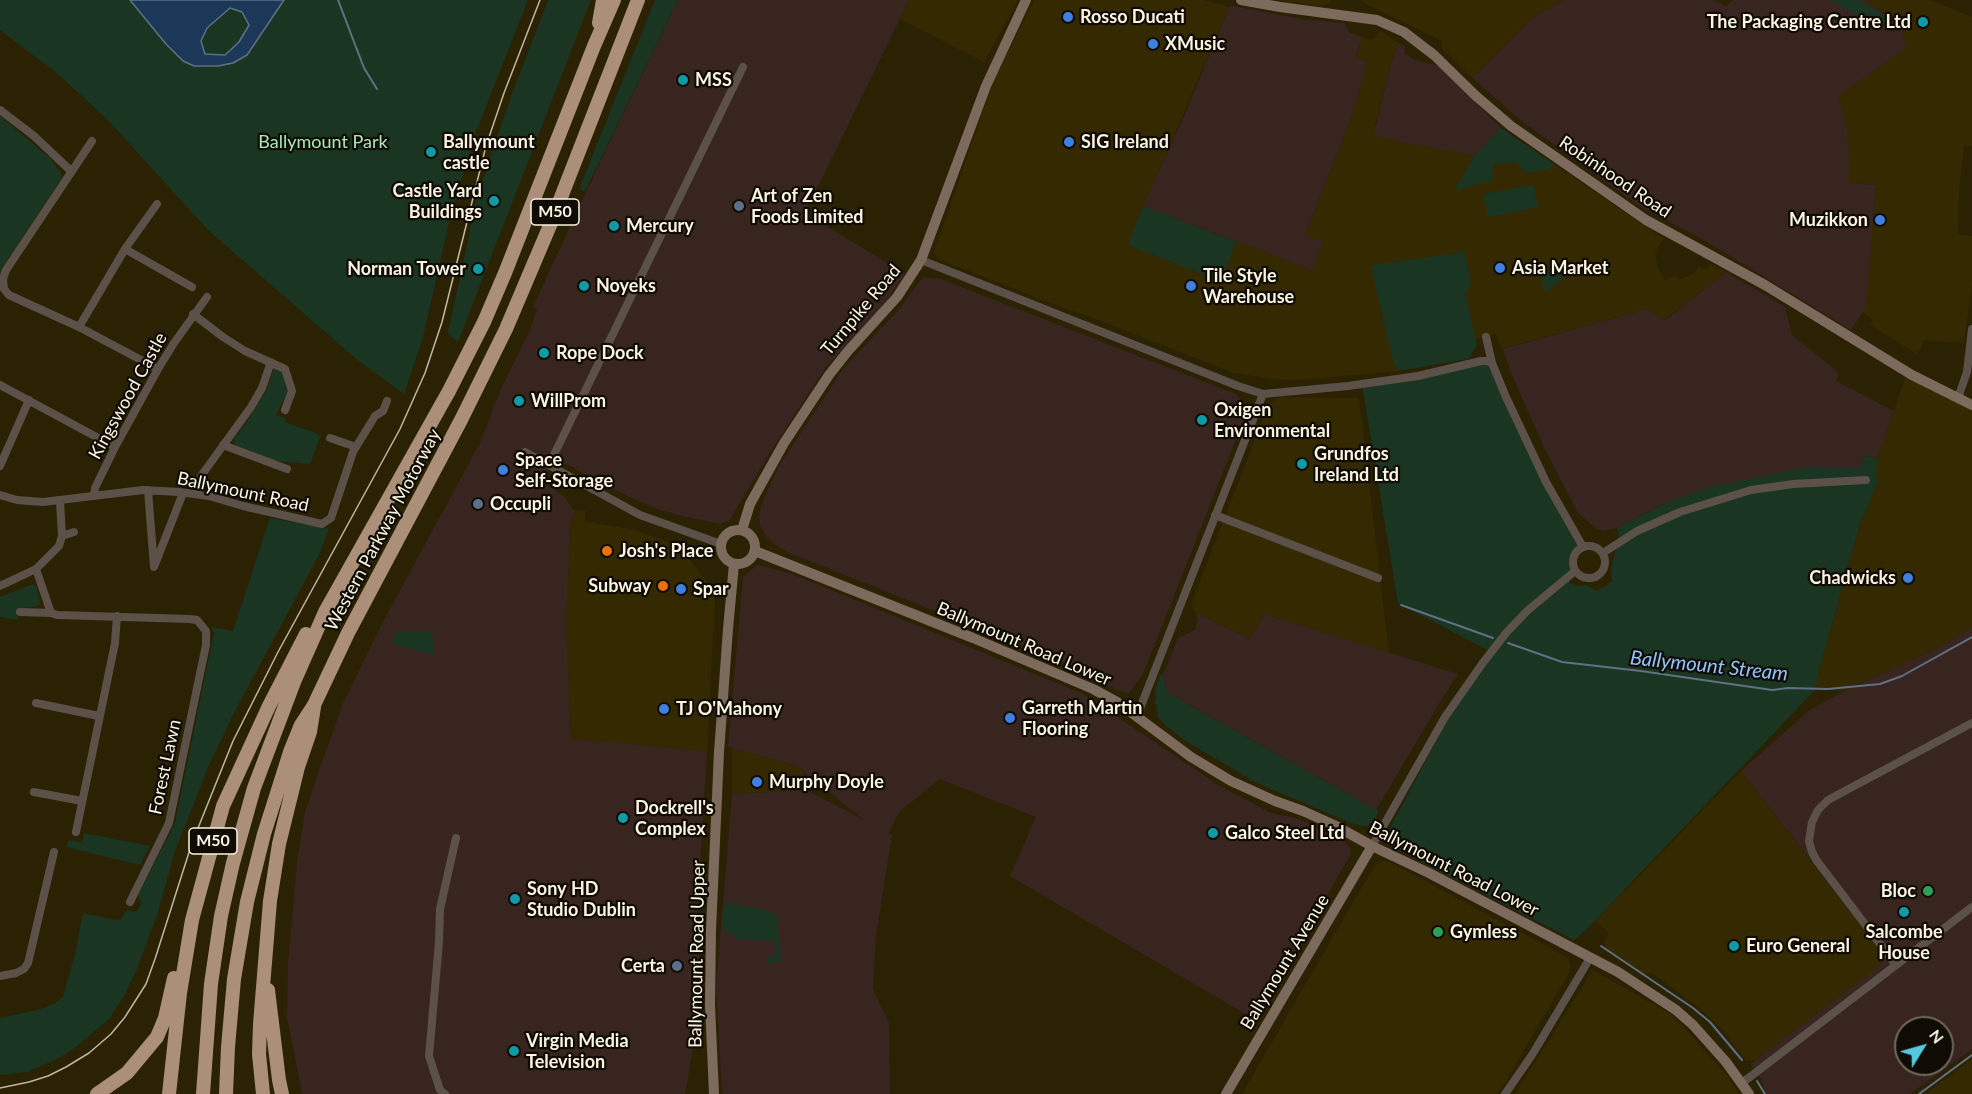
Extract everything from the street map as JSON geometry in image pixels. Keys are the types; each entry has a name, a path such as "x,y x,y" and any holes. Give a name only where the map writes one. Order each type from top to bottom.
{"highway":[{"path":"594,45 603,0"},
{"name":"Western Parkway Motorway","path":"203,1094 211,984 221,916 254,788 294,682 325,612 449,391 484,322 614,0"},
{"name":"Western Parkway Motorway","path":"226,1094 234,979 247,902 279,782 301,725 314,705 348,633 428,483 506,329 551,223 638,0"},
{"name":"M50","path":"97,1094 114,1084 133,1067 148,1049 161,1027 200,870 223,806 308,631 325,612"},
{"name":"M50","path":"263,1094 259,1044 270,901 279,844 298,767 314,718 314,705"},
{"name":"M50","path":"169,1094 180,993 192,920 223,806"},
{"name":"M50","path":"265,961 282,1094"}],"street":[{"name":"Turnpike Road","path":"742,530 750,504 784,443 829,375 897,297 921,260 986,86 1026,0"},
{"name":"Robinhood Road","path":"1241,0 1377,20 1404,32 1434,55 1511,126 1646,220 1765,285 1912,375 1972,405"},
{"path":"549,465 743,67"},
{"path":"0,110 34,136 71,171"},
{"path":"92,141 6,270 3,279 4,289 9,295 80,327 158,369"},
{"path":"80,327 125,249 157,204"},
{"path":"125,249 192,286"},
{"path":"921,260 1238,386 1263,393 1348,386 1418,376 1481,361 1492,363"},
{"name":"Kingswood Castle","path":"94,495 95,488 115,447 158,369 193,314 207,297"},
{"path":"193,314 230,342 285,369 292,391 285,410"},
{"path":"1958,398 1967,372 1972,328"},
{"path":"1486,337 1492,363 1546,482 1583,547"},
{"path":"201,476 251,407 262,388 271,362"},
{"path":"0,385 115,447"},
{"path":"1137,716 1263,393"},
{"path":"0,466 29,400"},
{"name":"Ballymount Road","path":"0,495 17,500 44,502 148,490 183,492 326,524 331,519 338,492 356,447 375,417 383,411 387,401"},
{"path":"330,438 356,447"},
{"path":"223,445 287,469"},
{"path":"525,452 640,515 721,544"},
{"path":"1603,553 1637,531 1680,512 1751,490 1793,484 1866,480"},
{"path":"148,490 153,569 183,492"},
{"path":"0,586 36,569 59,546 62,536 60,501"},
{"path":"1215,515 1378,578"},
{"path":"742,530 752,536 756,546 755,551 746,562 734,564 724,557 721,544 731,531 742,530"},
{"path":"62,536 74,532"},
{"path":"1583,547 1594,547 1603,553 1605,567 1597,577 1586,579 1575,571 1573,560 1578,550 1583,547"},
{"name":"Ballymount Road Lower","path":"755,551 1093,689 1137,716 1191,757 1231,781 1334,825 1618,972 1676,1010 1708,1040 1749,1094"},
{"name":"Ballymount Road Upper","path":"714,1094 710,1005 711,935 719,752 734,564"},
{"path":"36,569 51,613"},
{"path":"1372,846 1445,717 1482,664 1527,611 1575,571"},
{"path":"20,612 117,616 115,643 76,832"},
{"name":"Forest Lawn","path":"117,616 197,620 206,631 206,645 169,823 130,902"},
{"path":"36,703 99,716"},
{"path":"1896,965 1817,861 1809,841 1812,822 1818,810 1829,799 1972,723"},
{"path":"34,792 82,801"},
{"path":"445,1094 440,1090 429,1056 440,909 456,838"},
{"name":"Ballymount Avenue","path":"1226,1094 1372,846"},
{"path":"0,976 16,973 24,969 28,963 54,852"},
{"path":"1742,1083 1972,907"},
{"path":"1505,1094 1532,1055 1590,958"}],"shaded area":[{"path":"678,0 909,0 805,213 905,274 879,310 826,367 770,452 729,521 721,524 654,508 558,460 540,480 565,497 575,510 571,521 566,621 571,739 707,751 699,881 701,1002 685,1094 302,1094 287,1016 288,963 297,862 305,812 319,771 343,703 384,620 480,443 501,389 529,332 537,309 533,307"},
{"path":"909,0 1018,0 984,62 900,19"},
{"path":"1034,0 1203,0 1229,7 1144,206 1284,259 1305,235 1351,118 1366,62 1356,58 1362,37 1373,40 1380,31 1399,43 1375,125 1474,156 1501,128 1664,239 1655,252 1658,269 1665,280 1675,276 1681,279 1695,273 1698,266 1708,270 1709,263 1726,272 1664,320 1647,309 1501,349 1496,334 1476,339 1477,345 1468,357 1398,371 1300,380 1234,373 938,259 934,252 994,80"},
{"path":"1281,0 1333,0 1327,5 1318,6"},
{"path":"1362,0 1564,0 1533,17 1472,78 1442,48 1442,41"},
{"path":"1564,0 1712,0 1726,6 1733,0 1870,0 1868,3 1902,26 1906,48 1838,96 1847,130 1849,183 1876,185 1866,307 1851,330 1704,240 1642,208 1523,122 1472,78 1533,17"},
{"path":"1870,0 1930,0 1972,17 1972,146 1964,146 1959,192 1958,234 1972,236 1972,284 1964,343 1925,340 1917,354 1870,325 1873,320 1863,312 1876,185 1849,183 1849,159 1837,96 1906,48 1902,26 1868,3"},
{"path":"1229,7 1301,19 1345,23 1350,33 1362,37 1356,57 1367,63 1351,118 1305,235 1323,242 1312,270 1143,206 1188,107"},
{"path":"1399,43 1405,47 1404,53 1415,60 1439,66 1501,128 1474,156 1373,136 1392,61"},
{"path":"1726,272 1787,308 1792,335 1839,373 1836,381 1894,411 1878,456 1875,458 1864,456 1861,467 1667,502 1617,528 1604,531 1595,528 1578,513 1544,447 1503,349 1647,309 1665,320"},
{"path":"923,277 941,279 1236,394 1245,404 1246,414 1143,674 1129,693 1121,692 1060,661 787,552 765,535 760,525 759,515 762,503 779,466 843,369 899,309"},
{"name":"Chadwicks","path":"1906,376 1972,411 1972,629 1847,690 1815,690 1859,527 1878,481 1876,476 1878,456"},
{"path":"1282,397 1359,398 1389,653 1264,614 1251,639 1195,612 1191,604 1268,406"},
{"path":"575,510 586,511 585,521 634,530 678,545 710,586 715,601 707,751 571,740 566,621 571,521"},
{"path":"757,565 790,573 1083,694 1220,786 1271,813 1296,818 1344,840 1351,849 1351,854 1254,1019 1010,876 1036,817 940,779 899,812 889,833 892,835 876,935 873,989 889,1023 890,1094 722,1094 716,985 732,794 806,790 864,820 797,766 728,747 743,577"},
{"path":"1195,612 1250,639 1264,614 1458,674 1376,810 1170,694 1166,689 1163,675 1178,638 1195,630 1198,620"},
{"path":"1972,628 1972,1049 1954,1062 1954,1016 1894,1016 1894,1076 1935,1076 1910,1094 1766,1094 1761,1078 1750,1064 1882,964 1882,952 1741,771 1811,709 1933,650"},
{"path":"732,748 797,766 804,772 806,790 732,794"},
{"path":"1741,771 1882,953 1883,964 1755,1060 1746,1061 1722,1029 1697,1006 1652,973 1644,974 1606,949 1604,942 1609,933 1595,921"},
{"path":"1383,861 1389,862 1567,957 1571,965 1569,973 1498,1094 1242,1094 1374,866"},
{"path":"1593,970 1672,1015 1727,1075 1739,1094 1515,1094"},
{"path":"1972,1059 1972,1094 1925,1094 1949,1076 1954,1076 1954,1072"}],"green space":[{"name":"Ballymount Park","path":"0,0 528,0 474,137 449,223 423,337 404,394 355,358 208,230 107,119 59,75 0,30"},
{"path":"548,0 591,0 458,342 448,333 478,193 513,91"},
{"path":"655,0 678,0 585,191 579,189"},
{"path":"1830,0 1858,0 1888,17 1883,27 1880,28"},
{"path":"0,116 50,158 63,176 3,266 0,276"},
{"path":"1501,128 1555,165 1546,170 1526,173 1514,162 1493,164 1493,180 1454,191 1474,156"},
{"path":"1533,185 1538,207 1488,217 1483,194"},
{"path":"1143,206 1236,242 1221,281 1128,245"},
{"path":"1465,252 1471,286 1465,293 1477,345 1468,359 1398,371 1392,358 1371,267"},
{"path":"1567,267 1569,274 1545,293 1540,272"},
{"path":"1487,361 1583,547 1575,555 1574,568 1566,578 1577,586 1586,585 1597,591 1612,582 1611,568 1620,542 1617,528 1667,502 1714,486 1809,467 1861,467 1864,456 1875,458 1878,456 1876,476 1878,481 1859,527 1815,690 1574,940 1383,841 1446,723 1491,652 1398,603 1362,384"},
{"path":"274,368 283,372 288,391 276,415 286,419 285,422 321,435 310,464 276,461 235,445 234,439 267,389"},
{"path":"270,518 329,529 320,553 234,713 209,765 175,851 158,912 137,969 124,996 109,1019 72,1050 27,1072 0,1075 0,1018 41,1009 63,997 83,913 115,920 121,919 127,910 136,912 140,906 138,895 175,823 214,633 212,627 233,631"},
{"path":"33,584 37,588 40,604 34,607 19,608 17,620 0,617 0,597"},
{"path":"399,631 432,631 434,655 395,645 392,641"},
{"path":"1161,674 1170,694 1378,811 1376,818 1367,826 1351,823 1255,782 1186,741 1158,717 1155,690"},
{"path":"84,833 150,846 140,865 66,847 69,840 82,842"},
{"path":"729,903 767,910 777,916 781,962 767,963 767,957 776,957 774,941 736,939 730,932 723,930 722,909"}],"water":[{"path":"130,0 284,0 247,55 233,63 218,66 194,66 183,61","holes":["230,8 242,12 249,25 239,42 225,55 205,54 201,41 207,28"]}],"waterway":[{"name":"Ballymount Stream","path":"338,0 364,68 377,89"},
{"name":"Ballymount Stream","path":"1401,605 1493,638"},
{"name":"Ballymount Stream","path":"1508,643 1562,662 1772,690 1828,689 1880,684 1902,676 1972,637"},
{"path":"1601,946 1693,1008 1710,1022 1742,1060"},
{"path":"1919,1094 1972,1055"},
{"path":"1757,1081 1765,1094"}],"tram line":[{"path":"0,1088 48,1076 89,1053 111,1034 146,984 192,843 233,741 278,652 400,429 425,373 442,322 486,146 540,0"}],"place":[{"name":"Rosso Ducati","path":"1068,17"},
{"name":"The Packaging Centre Ltd","path":"1923,22"},
{"name":"XMusic","path":"1153,44"},
{"name":"MSS","path":"683,80"},
{"name":"SIG Ireland","path":"1069,142"},
{"name":"Ballymount castle","path":"431,152"},
{"name":"Castle Yard Buildings","path":"494,201"},
{"name":"Art of Zen Foods Limited","path":"739,206"},
{"name":"Muzikkon","path":"1880,220"},
{"name":"Mercury","path":"614,226"},
{"name":"Asia Market","path":"1500,268"},
{"name":"Norman Tower","path":"478,269"},
{"name":"Noyeks","path":"584,286"},
{"name":"Tile Style Warehouse","path":"1191,286"},
{"name":"Rope Dock","path":"544,353"},
{"name":"WillProm","path":"519,401"},
{"name":"Oxigen Environmental","path":"1202,420"},
{"name":"Grundfos Ireland Ltd","path":"1302,464"},
{"name":"Space Self-Storage","path":"503,470"},
{"name":"Occupli","path":"478,504"},
{"name":"Josh's Place","path":"607,551"},
{"name":"Chadwicks","path":"1908,578"},
{"name":"Subway","path":"663,586"},
{"name":"Spar","path":"681,589"},
{"name":"TJ O'Mahony","path":"664,709"},
{"name":"Garreth Martin Flooring","path":"1010,718"},
{"name":"Murphy Doyle","path":"757,782"},
{"name":"Dockrell's Complex","path":"623,818"},
{"name":"Galco Steel Ltd","path":"1213,833"},
{"name":"Bloc","path":"1928,891"},
{"name":"Sony HD Studio Dublin","path":"515,899"},
{"name":"Salcombe House","path":"1904,912"},
{"name":"Gymless","path":"1438,932"},
{"name":"Euro General","path":"1734,946"},
{"name":"Certa","path":"677,966"},
{"name":"Virgin Media Television","path":"514,1051"}]}
